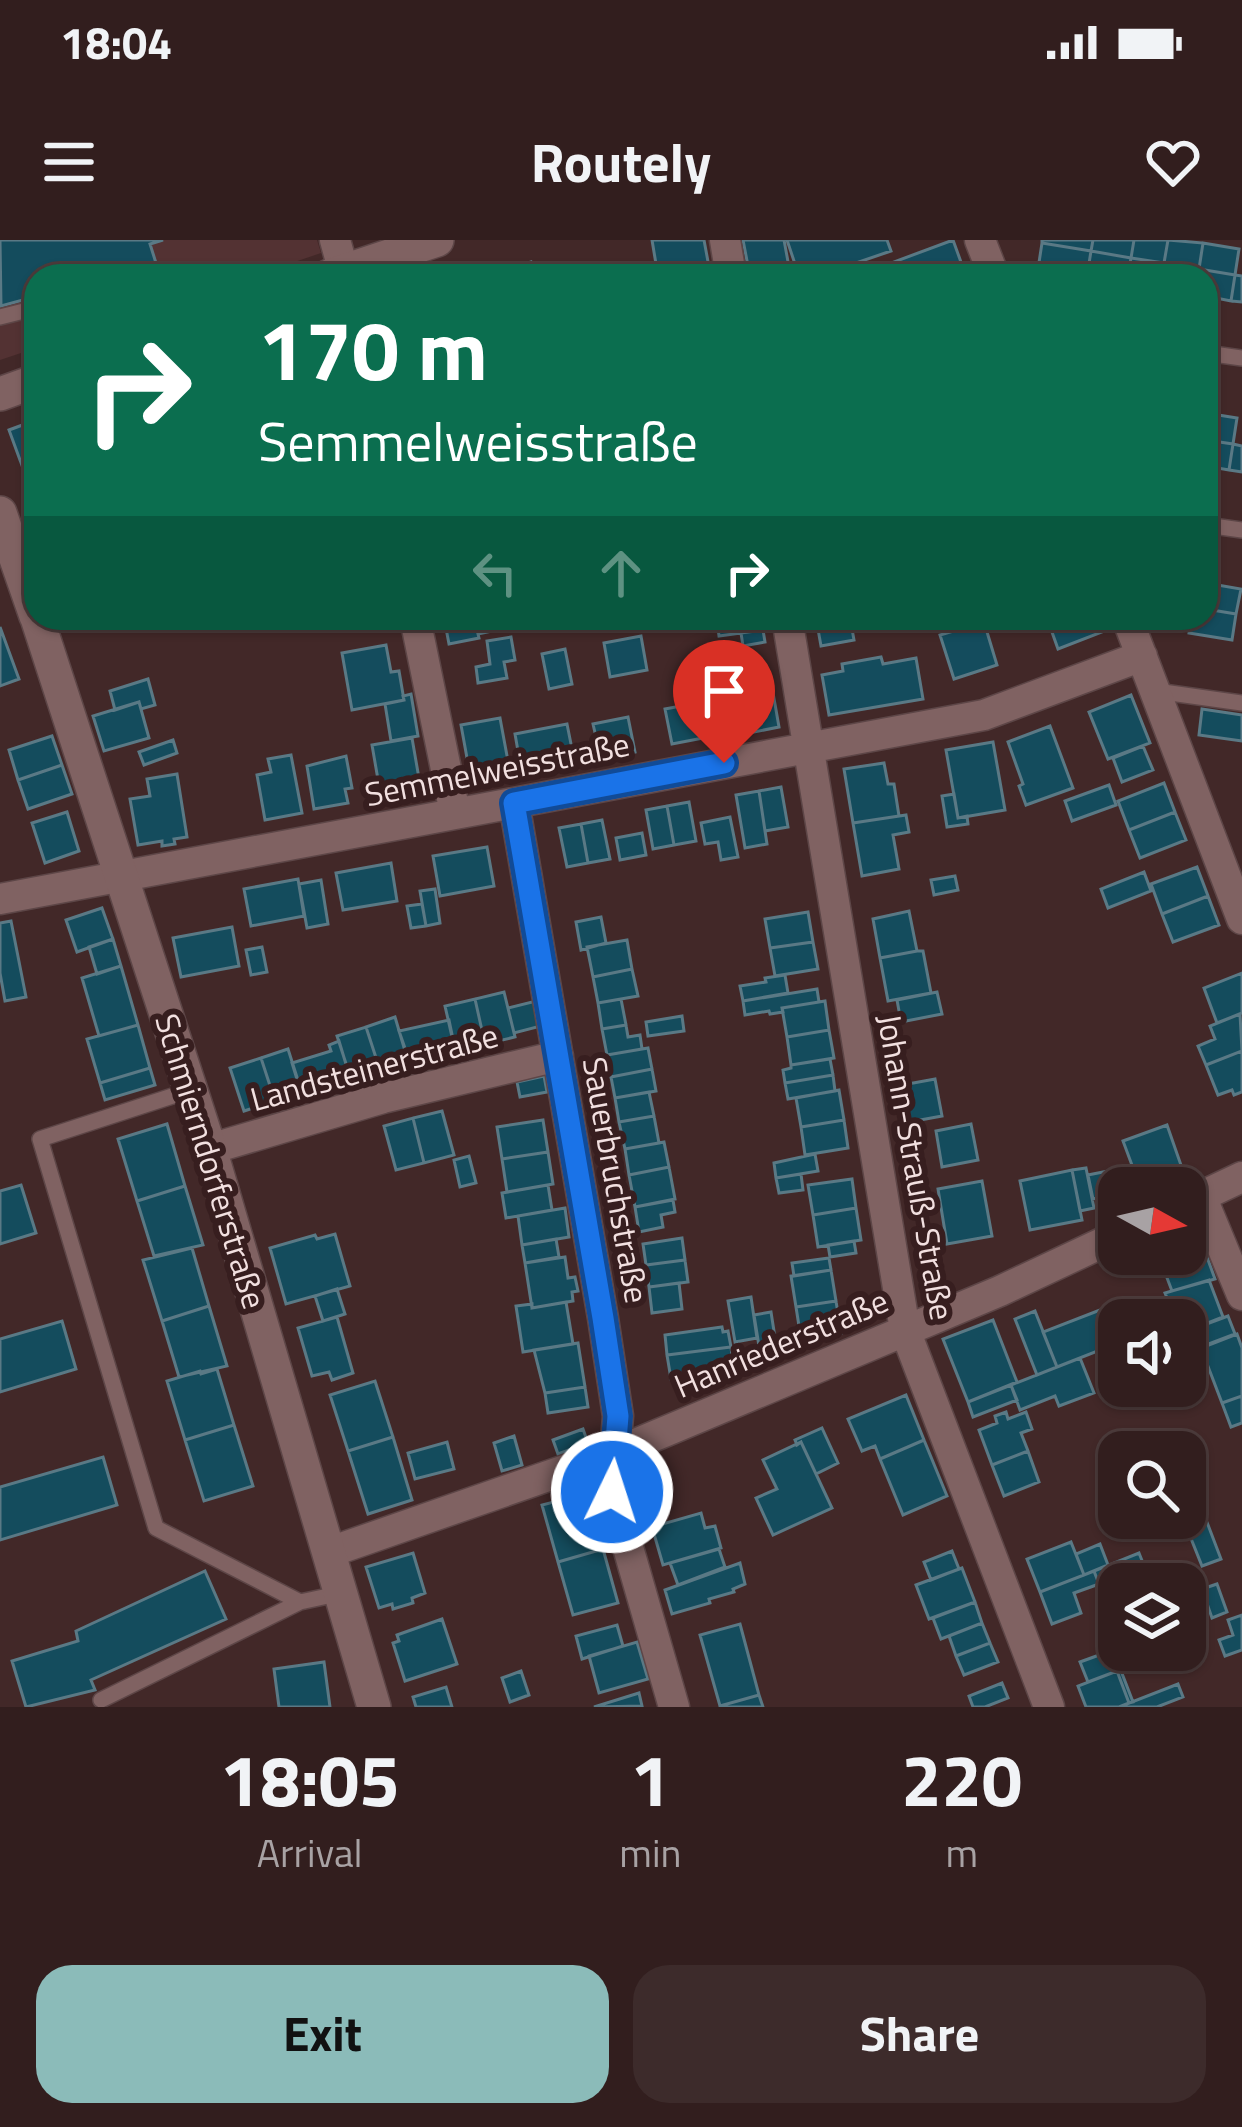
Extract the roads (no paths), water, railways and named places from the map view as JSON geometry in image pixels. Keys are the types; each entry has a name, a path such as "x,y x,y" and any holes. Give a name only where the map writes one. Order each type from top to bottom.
{"street":[{"path":"346,264 437,240"},
{"name":"Schmierndorferstraße","path":"0,513 24,582"},
{"name":"Schmierndorferstraße","path":"40,630 210,1149 374,1707"},
{"path":"417,630 454,813"},
{"name":"Johann-Strauß-Straße","path":"789,630 905,1330 1049,1707"},
{"path":"1132,630 1232,869 1242,920"},
{"name":"Semmelweisstraße","path":"0,899 984,715 1142,656"},
{"name":"Sauerbruchstraße","path":"514,803 618,1416 612,1492 674,1707"},
{"name":"Landsteinerstraße","path":"210,1149 383,1098 558,1056"},
{"path":"1206,1194 1242,1177"},
{"path":"1206,1225 1242,1295"},
{"name":"Hanriederstraße","path":"330,1552 614,1453 1000,1291 1098,1245"}],"lane":[{"path":"1155,691 1242,703"},
{"path":"191,1090 40,1139 156,1528 301,1602"},
{"path":"101,1700 301,1602 342,1593"}]}
